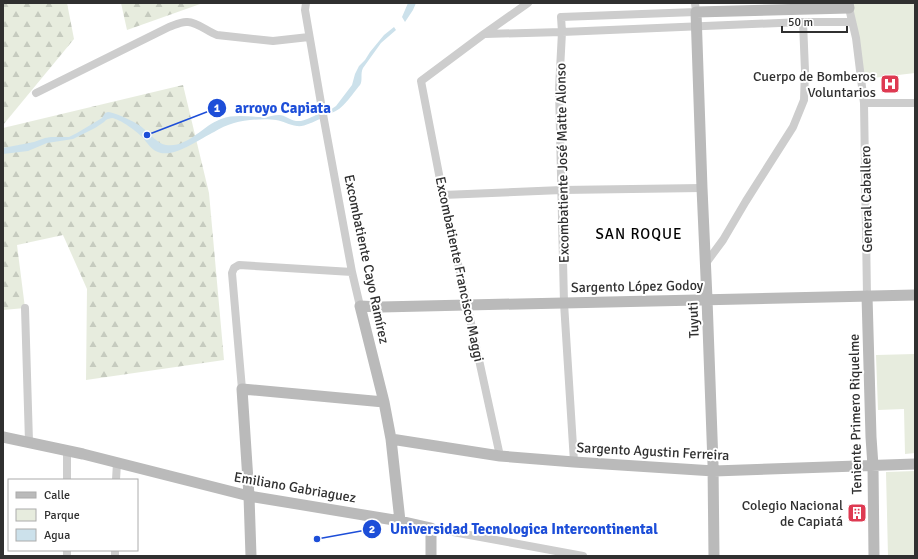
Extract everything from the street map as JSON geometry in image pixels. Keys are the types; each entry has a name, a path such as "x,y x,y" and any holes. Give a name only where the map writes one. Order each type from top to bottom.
{"main road":[{"path":"695,7 848,6"},
{"name":"Tuyuti","path":"695,7 714,471 714,556"},
{"name":"Sargento López Godoy","path":"360,306 381,307 915,295"},
{"name":"Teniente Primero Riquelme","path":"868,296 874,556"},
{"name":"Excombatiente Cayo Ramírez","path":"360,306 384,402 391,439 400,521"},
{"path":"251,556 249,496 242,389 384,402"},
{"name":"Emiliano Gabriaguez","path":"3,437 67,451 249,496 400,521 431,528"},
{"name":"Sargento Agustin Ferreira","path":"391,439 500,456 714,471 915,464"},
{"path":"431,528 431,556"}],"street":[{"name":"Excombatiente Cayo Ramírez","path":"306,3 305,10 309,37 324,122 352,272 360,306"},
{"path":"484,34 528,3"},
{"name":"General Caballero","path":"848,6 856,38 864,103 868,296"},
{"name":"Excombatiente José Matte Alonso","path":"574,462 564,303 559,89 562,32 561,17 695,7"},
{"path":"36,93 169,27 183,22 196,24 210,32 217,34 273,41 309,37"},
{"path":"484,34 802,22 852,22"},
{"path":"706,263 724,240 746,201 793,127 804,100 805,71 802,22"},
{"name":"Excombatiente Francisco Maggi","path":"484,34 421,81 443,195 500,456"},
{"path":"864,103 915,103"},
{"path":"443,195 562,190 702,188"},
{"path":"242,389 232,273 234,268 239,265 352,272"},
{"path":"25,308 28,442"},
{"path":"67,451 67,479"},
{"path":"116,479 117,463"},
{"name":"Emiliano Gabriaguez","path":"431,528 583,556"}],"green space":[{"path":"3,3 67,3 74,39 3,125"},
{"path":"121,3 203,3 127,30"},
{"path":"850,3 915,3 915,73 864,79"},
{"path":"183,85 209,193 224,360 86,380 87,289 63,235 17,245 25,308 3,310 3,128"},
{"path":"915,354 915,453 905,454 904,409 878,410 876,355"},
{"path":"915,471 915,556 888,556 886,472"}],"water":[{"path":"408,3 416,3 405,22 402,17"},
{"path":"394,27 396,30 381,43 363,68 360,85 339,109 331,113 330,110 336,106 352,85 359,66 384,35"},
{"path":"108,112 122,116 137,124 157,141 166,145 174,145 188,140 214,122 226,117 264,117 279,115 299,121 319,114 320,119 303,126 271,119 238,122 221,128 181,150 161,153 150,147 141,135 133,129 120,121 111,118 73,139 47,143 28,151 3,154 3,148 51,137 69,137 102,118 105,113"}],"place":[{"name":"Cuerpo de Bomberos Voluntarios","path":"890,84"},
{"name":"arroyo Capiata","path":"147,135"},
{"name":"Colegio Nacional de Capiatá","path":"857,513"},
{"name":"Universidad Tecnologica Intercontinental","path":"317,539"}],"district":[{"name":"SAN ROQUE","path":"639,234"}]}
